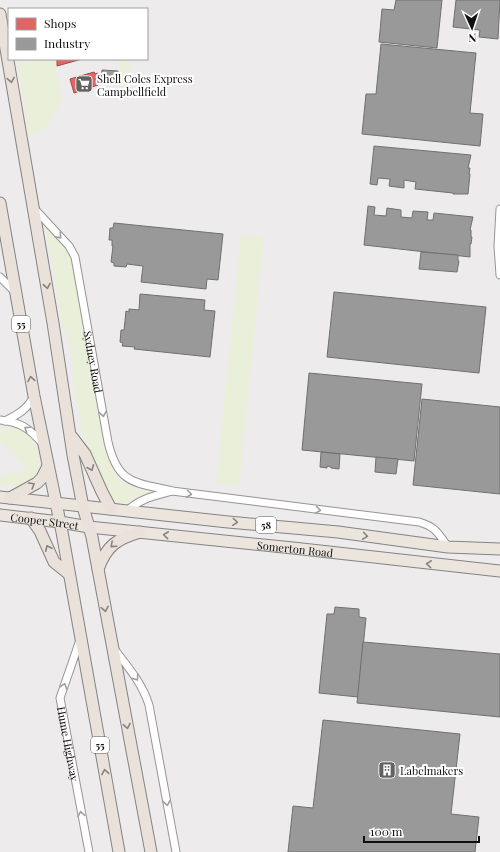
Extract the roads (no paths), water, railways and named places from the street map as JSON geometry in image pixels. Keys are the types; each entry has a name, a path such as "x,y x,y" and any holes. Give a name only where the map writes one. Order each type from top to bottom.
{"highway":[{"path":"0,14 53,323 70,435 83,507 89,527 113,646 151,852"},
{"name":"55","path":"0,203 34,396 55,504"},
{"path":"70,435 85,454 111,509"},
{"path":"5,498 37,483 42,478 48,466"},
{"name":"Hume Highway","path":"55,504 60,522 119,852"},
{"path":"31,518 40,531 54,562 69,574"},
{"path":"98,571 103,555 112,545 122,537 140,532"}],"main road":[{"name":"Cooper Street","path":"5,498 83,507"},
{"name":"Somerton Road","path":"83,507 338,532 448,547 500,548"},
{"name":"Cooper Street","path":"0,515 89,527"},
{"name":"Somerton Road","path":"89,527 500,571"},
{"path":"485,547 500,542"}],"street":[{"name":"Sydney Road","path":"33,207 69,246 75,257 108,442 115,463 120,472 132,482 172,491"},
{"path":"500,209 498,246 500,275"},
{"path":"0,277 15,292"},
{"path":"2,421 21,413 34,396"},
{"path":"2,421 27,427 44,445"},
{"path":"127,511 137,503 172,491 419,522 430,525 436,530 448,547"},
{"name":"Hume Highway","path":"81,638 60,698 88,852"},
{"path":"113,646 137,678 144,690 149,704 176,852"}],"place":[{"name":"Shell Coles Express Campbellfield","path":"84,84"},
{"name":"Labelmakers","path":"387,770"}]}
